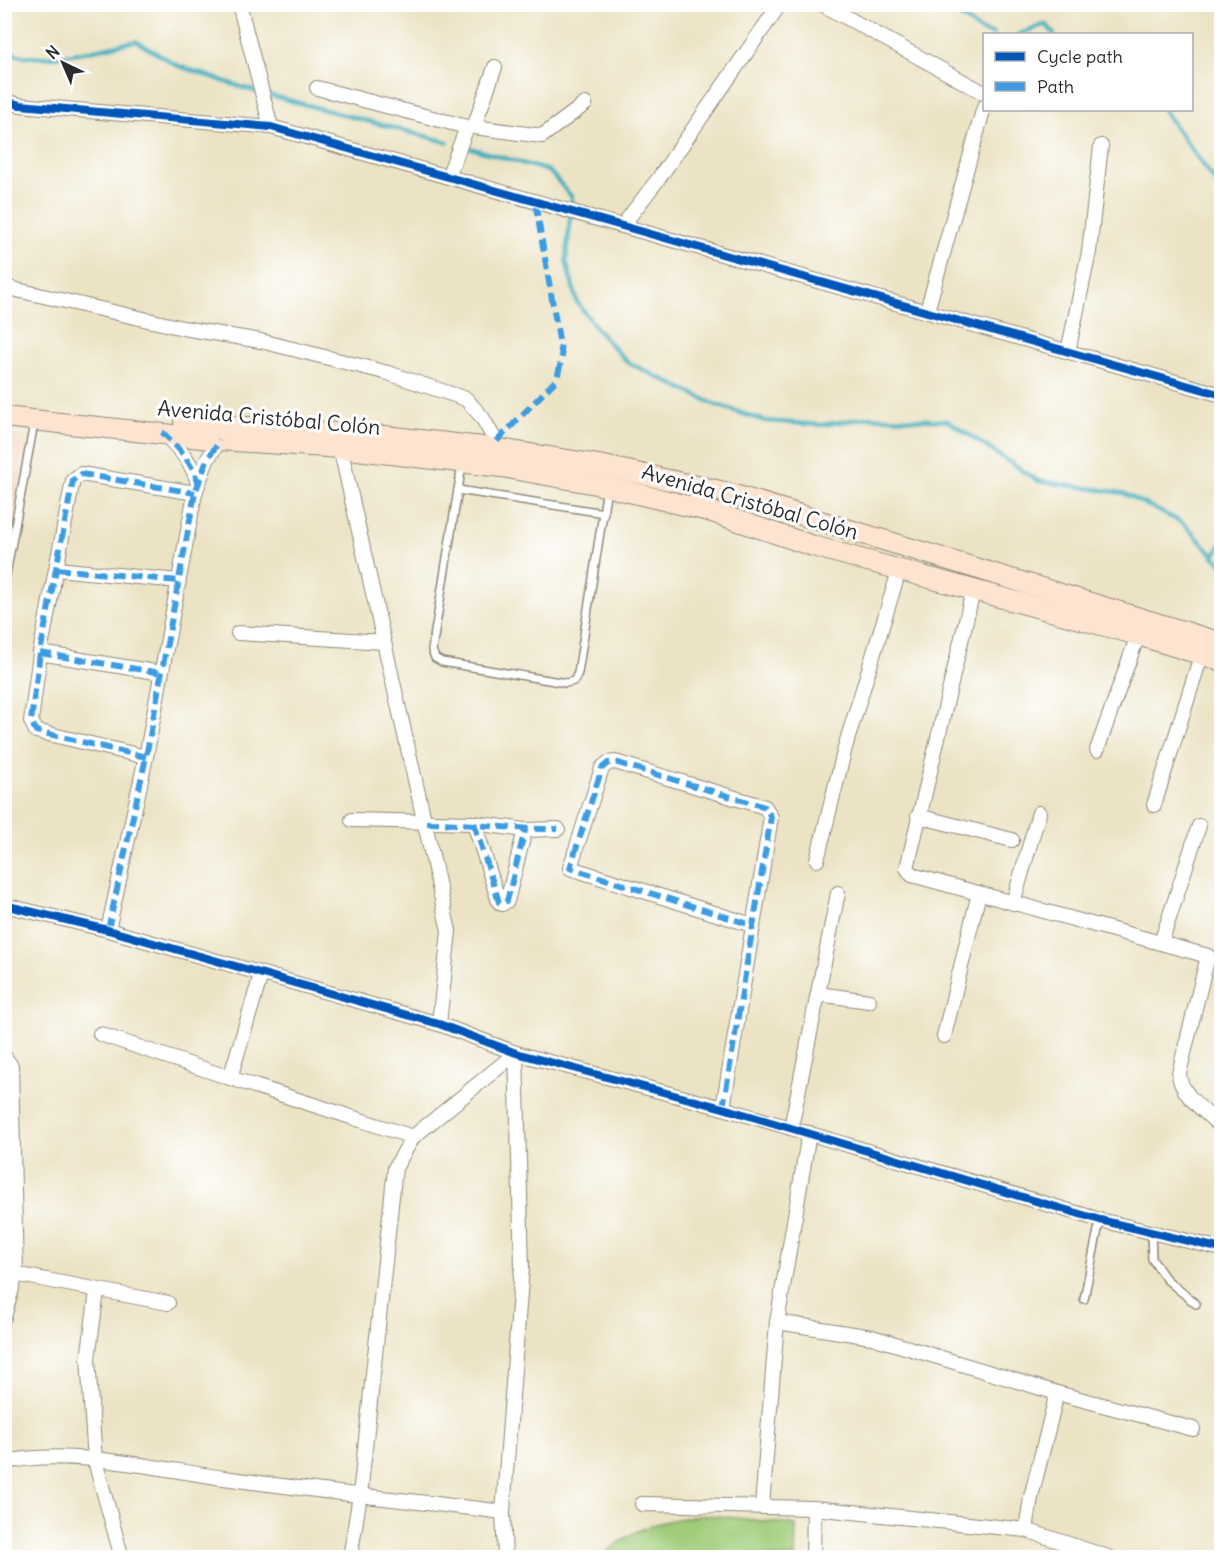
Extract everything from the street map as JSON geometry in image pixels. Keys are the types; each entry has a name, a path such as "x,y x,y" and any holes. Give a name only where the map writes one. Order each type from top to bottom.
{"street":[{"path":"239,4 271,127"},
{"path":"623,225 659,178 780,4"},
{"path":"822,4 983,92"},
{"path":"448,177 495,67"},
{"path":"317,88 470,127 543,136 585,104"},
{"path":"4,101 20,105 271,127 1221,395"},
{"path":"927,311 983,111"},
{"path":"1068,352 1089,252 1101,146"},
{"path":"4,287 183,328 261,340 388,373 466,399 482,417 500,449"},
{"name":"Avenida Cristóbal Colón","path":"4,405 339,441 608,487 709,511 813,546 1138,635 1221,661"},
{"name":"Avenida Cristóbal Colón","path":"4,417 162,432 220,440 339,441 500,449 599,465 725,492 1221,643"},
{"path":"162,432 184,455 195,473 196,488"},
{"path":"108,930 146,757 196,488 207,460 220,440"},
{"path":"339,441 427,824 449,931 439,1024"},
{"path":"146,757 36,731 31,721 40,653 73,480 76,476 81,474 196,488"},
{"path":"57,569 178,581"},
{"path":"817,860 846,744 899,571"},
{"path":"973,591 907,859 907,868 912,875 1215,958 1179,1073 1179,1083 1184,1092 1221,1128"},
{"path":"238,633 384,642"},
{"path":"1097,750 1138,635"},
{"path":"40,653 161,673"},
{"path":"1154,805 1201,656"},
{"path":"723,1108 771,817 769,811 765,807 615,762 602,768 570,868 752,925"},
{"path":"1013,903 1039,813"},
{"path":"918,816 1012,840"},
{"path":"352,820 427,824 474,823 525,830 558,829"},
{"path":"474,823 499,902 502,904 507,901 525,830"},
{"path":"1161,944 1199,826"},
{"path":"791,1128 838,893"},
{"path":"944,1036 979,893"},
{"path":"4,905 108,930 439,1024 516,1053 723,1108 1100,1220 1221,1250"},
{"path":"230,1078 261,975"},
{"path":"818,994 869,1001"},
{"path":"100,1034 413,1137"},
{"path":"350,1557 360,1495 395,1168 413,1137 516,1053"},
{"path":"505,1557 503,1512 522,1267 516,1053"},
{"path":"4,1056 11,1066 10,1273 4,1317"},
{"path":"762,1506 777,1322 809,1134"},
{"path":"10,1273 168,1303"},
{"path":"97,1291 88,1359 95,1461 122,1557"},
{"path":"777,1322 872,1336 1057,1393 1193,1429"},
{"path":"1026,1530 1031,1497 1057,1393"},
{"path":"4,1462 52,1458 95,1461 503,1512"},
{"path":"642,1504 814,1508 1026,1530 1111,1557"},
{"path":"813,1557 814,1508"}],"lane":[{"path":"4,585 35,421"},
{"path":"463,462 432,650 435,658 442,662 566,683 574,681 578,673 608,487"},
{"path":"458,490 604,513"},
{"path":"1084,1299 1100,1220"},
{"path":"1151,1232 1152,1259 1166,1279 1196,1304"}],"shaded area":[{"path":"5,435 28,437 5,570"}],"green space":[{"path":"710,1515 796,1525 795,1557 601,1557 626,1538 651,1526"}],"waterway":[{"path":"944,4 981,31 990,33"},
{"path":"1022,33 1046,24 1053,33"},
{"path":"4,49 16,55 49,57 136,41 176,65 250,90 447,142"},
{"path":"1164,111 1222,191"},
{"path":"467,147 549,171 572,197 566,261 577,302 600,333 627,362 714,404 765,421 822,425 870,417 948,421 1038,481 1123,493 1183,523 1222,564"},
{"path":"1213,557 1222,543"}],"marked path":[{"path":"497,441 557,379 562,357 535,201"},
{"path":"162,432 183,455 198,483"},
{"path":"108,930 146,757 195,493 207,460 220,440"},
{"path":"146,757 36,731 31,721 40,653 73,480 81,474 195,493"},
{"path":"57,569 178,581"},
{"path":"40,653 161,673"},
{"path":"723,1108 771,817 765,807 615,762 608,763 602,768 570,868 752,925"},
{"path":"427,823 558,829"},
{"path":"474,823 499,902 502,904 507,901 525,830"}],"cycle path":[{"path":"4,101 20,105 271,127 1222,395"},
{"path":"4,905 108,930 439,1024 516,1053 723,1108 1100,1220 1222,1249"}]}
